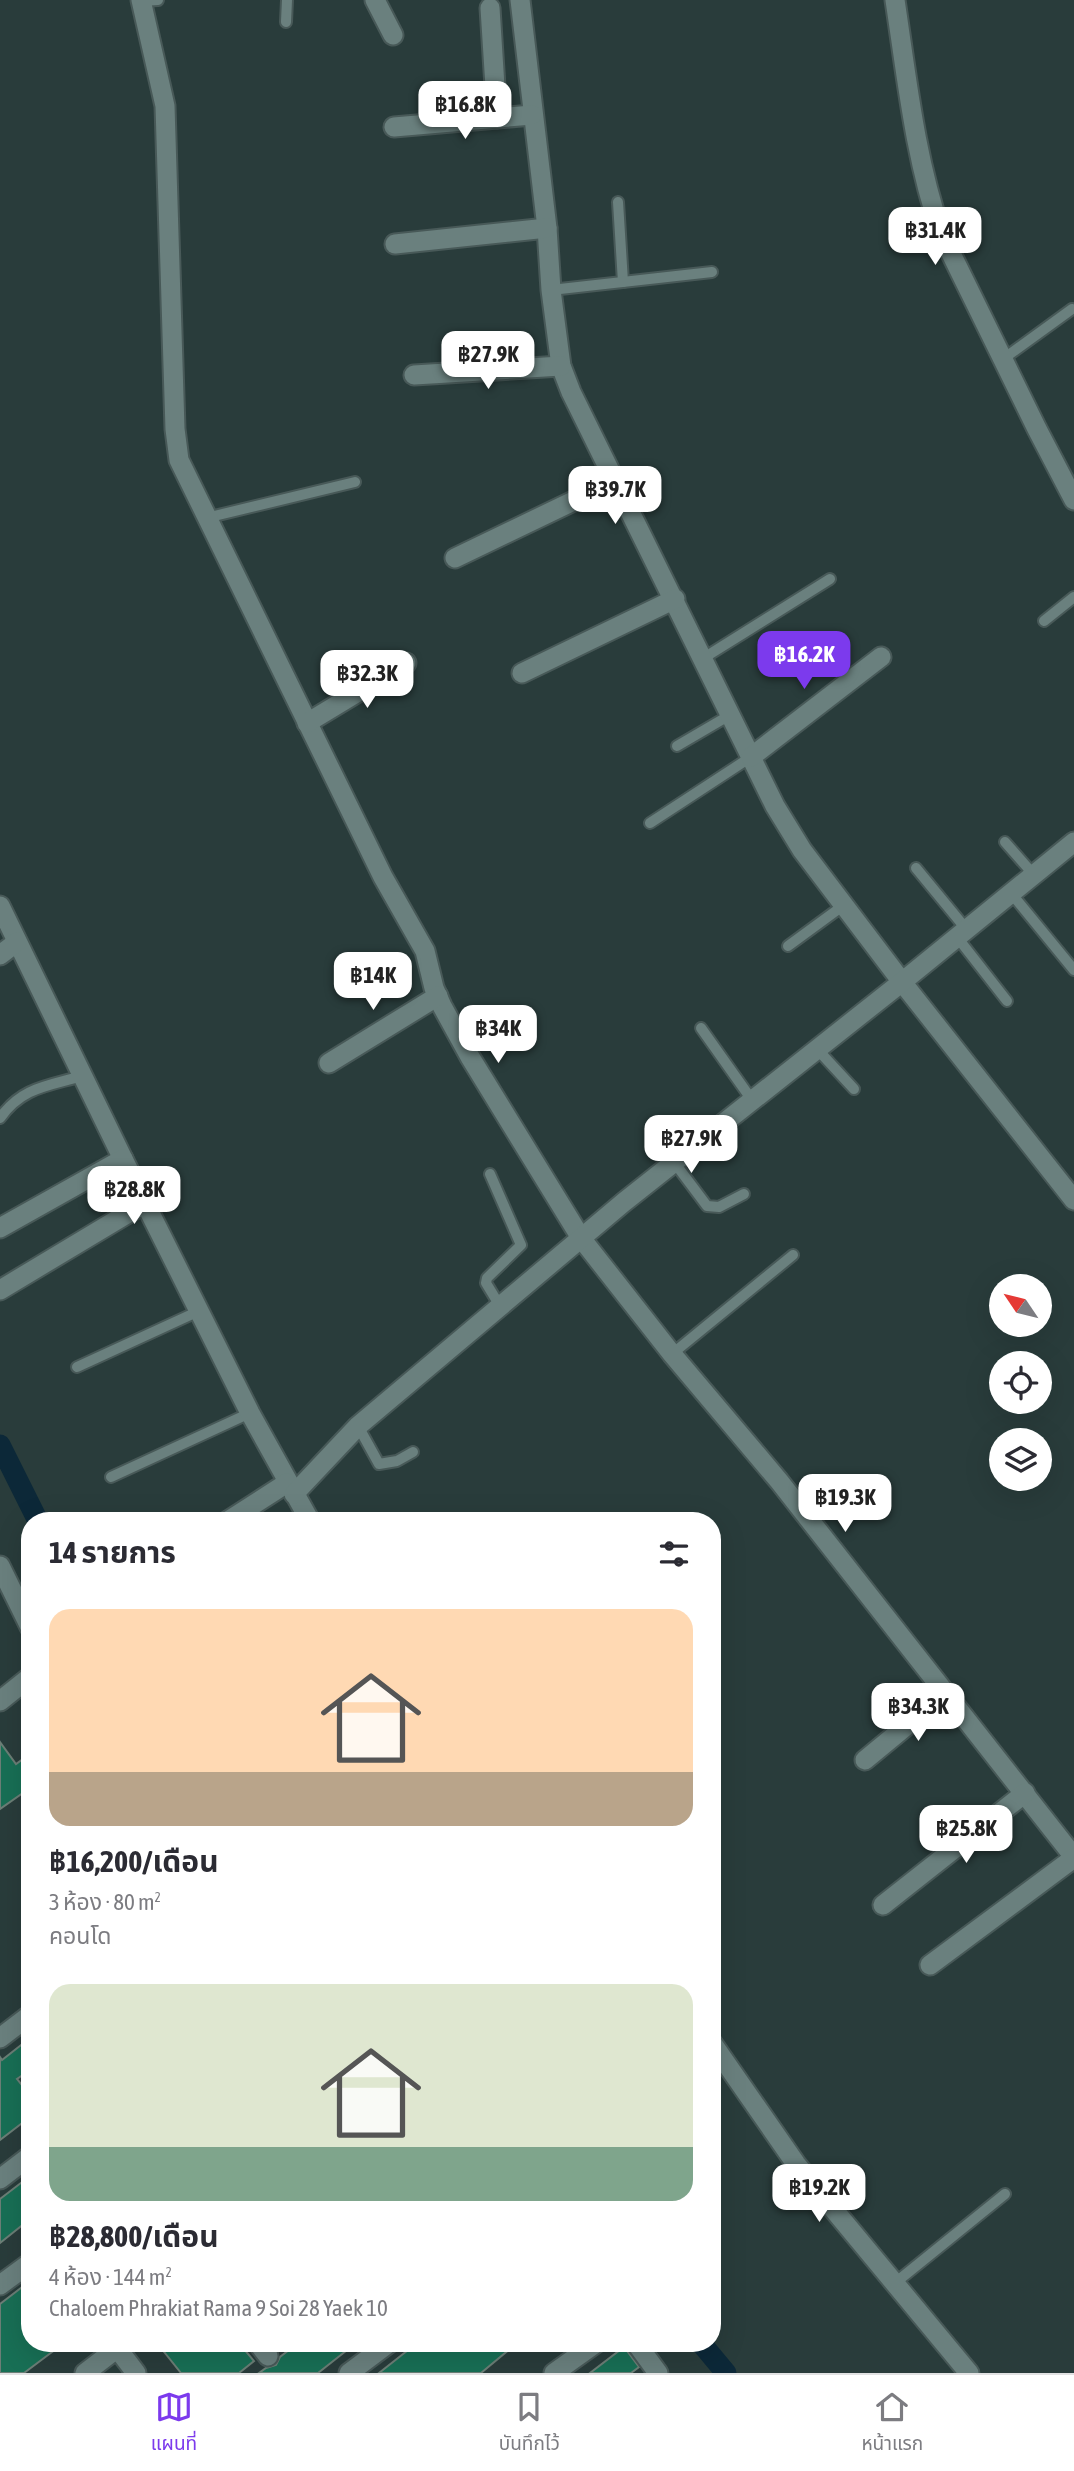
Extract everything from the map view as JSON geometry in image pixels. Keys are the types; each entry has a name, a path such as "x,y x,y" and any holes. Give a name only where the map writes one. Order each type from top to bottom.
{"street":[{"path":"146,0 164,106 175,429 179,460 383,877 417,934 425,951 438,996 470,1056 581,1238 672,1354 779,1481 1074,1857 930,1965"},
{"path":"375,0 393,36"},
{"path":"520,0 561,366 775,806 802,849 902,982 1074,1200"},
{"path":"895,0 918,149 929,199 941,233 1074,500"},
{"path":"489,8 497,118"},
{"path":"394,127 532,115"},
{"path":"395,244 547,228"},
{"path":"414,375 561,366"},
{"path":"456,558 615,481"},
{"path":"522,673 675,599"},
{"path":"751,757 881,657"},
{"path":"307,723 406,663"},
{"path":"245,1512 291,1488 358,1426 581,1238 1074,842"},
{"path":"0,906 250,1413 305,1512"},
{"path":"0,955 17,942"},
{"path":"328,1063 438,996"},
{"path":"0,1228 123,1159"},
{"path":"0,1290 145,1203"},
{"path":"0,1566 21,1609"},
{"path":"0,1702 21,1685"},
{"path":"865,1760 945,1694"},
{"path":"883,1905 1025,1793"},
{"path":"0,2038 21,2022"},
{"path":"721,2056 796,2164 966,2372"},
{"path":"0,2179 21,2163"},
{"path":"0,2285 21,2270"},
{"path":"85,2373 113,2352"},
{"path":"124,2352 136,2373"},
{"path":"349,2373 377,2352"},
{"path":"554,2373 583,2352"},
{"path":"643,2352 658,2373"}],"lane":[{"path":"286,22 287,0"},
{"path":"618,202 623,282"},
{"path":"551,290 712,272"},
{"path":"1003,359 1072,309"},
{"path":"206,517 355,482"},
{"path":"702,659 830,579"},
{"path":"1044,621 1074,597"},
{"path":"677,746 730,715"},
{"path":"650,823 751,757"},
{"path":"1005,842 1034,875"},
{"path":"916,868 1007,1000"},
{"path":"1011,893 1074,970"},
{"path":"788,946 844,905"},
{"path":"701,1028 752,1100"},
{"path":"817,1049 854,1088"},
{"path":"0,1118 22,1094 82,1076"},
{"path":"674,1162 707,1206 719,1207 744,1194"},
{"path":"490,1174 521,1240 519,1249 487,1278 486,1283 500,1306"},
{"path":"672,1354 793,1255"},
{"path":"78,1367 199,1311"},
{"path":"111,1477 250,1413"},
{"path":"358,1426 379,1464 397,1461 413,1452"},
{"path":"895,2283 1005,2194"}],"building":[{"path":"0,1742 16,1764 21,1760 21,1794 0,1809"},
{"path":"21,2045 21,2076 17,2079 21,2084 21,2124 0,2140 0,2057 2,2060"},
{"path":"21,2183 21,2226 0,2243 0,2199"},
{"path":"21,2288 21,2352 52,2352 24,2373 0,2373 0,2304"},
{"path":"164,2352 246,2352 254,2361 239,2373 181,2373"},
{"path":"286,2352 345,2352 318,2373 259,2373 276,2365"},
{"path":"406,2352 506,2352 481,2373 379,2373"},
{"path":"617,2352 628,2352 639,2367 631,2373 590,2373"}],"waterway":[{"path":"0,1445 34,1512"},
{"path":"708,2352 726,2373"}]}
